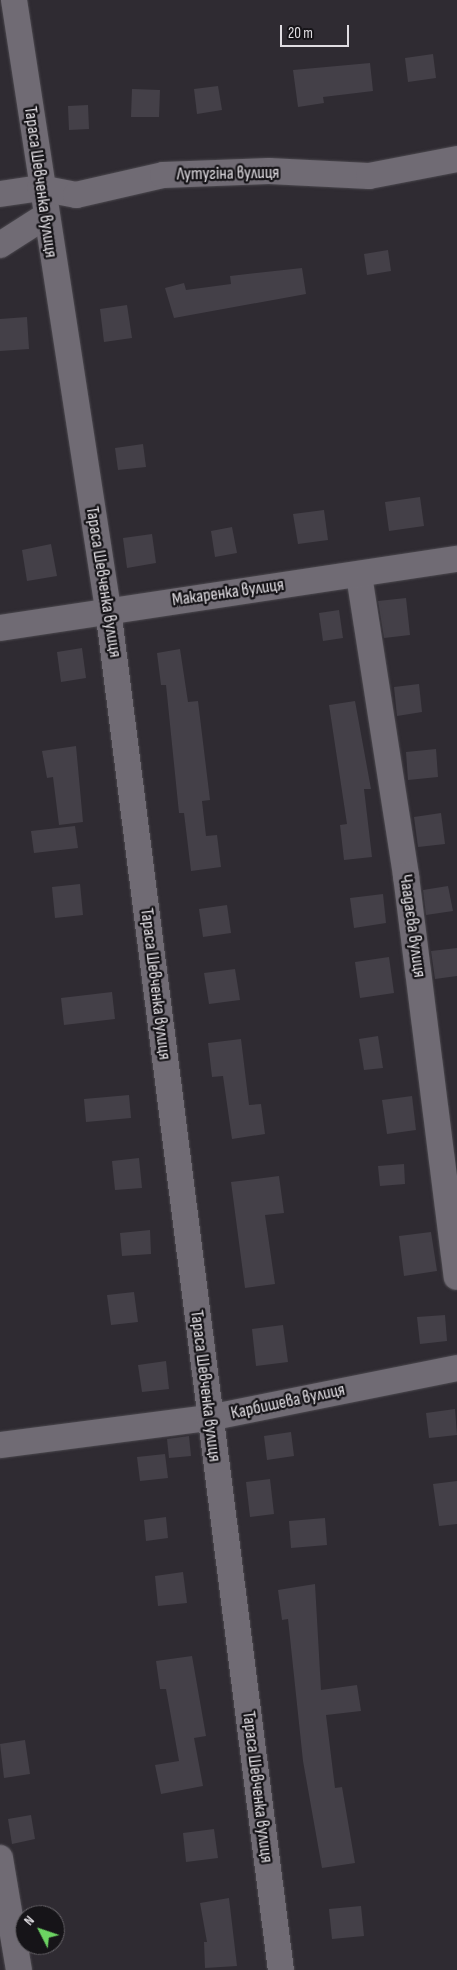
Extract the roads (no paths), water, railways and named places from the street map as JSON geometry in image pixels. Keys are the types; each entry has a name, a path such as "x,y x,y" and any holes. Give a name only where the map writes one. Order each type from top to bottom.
{"street":[{"name":"Тараса Шевченка вулиця","path":"14,0 44,217 108,609 209,1418 281,1970"},
{"name":"Лутугіна вулиця","path":"0,194 40,188 76,195 163,175 249,172 369,176 457,159"},
{"path":"0,245 44,217"},
{"name":"Макаренка вулиця","path":"0,628 108,609 359,575 457,559"},
{"name":"Чаадаєва вулиця","path":"359,575 406,876 457,1277"},
{"name":"Карбишева вулиця","path":"0,1445 209,1418 457,1368"},
{"path":"0,1858 19,1970"}]}
